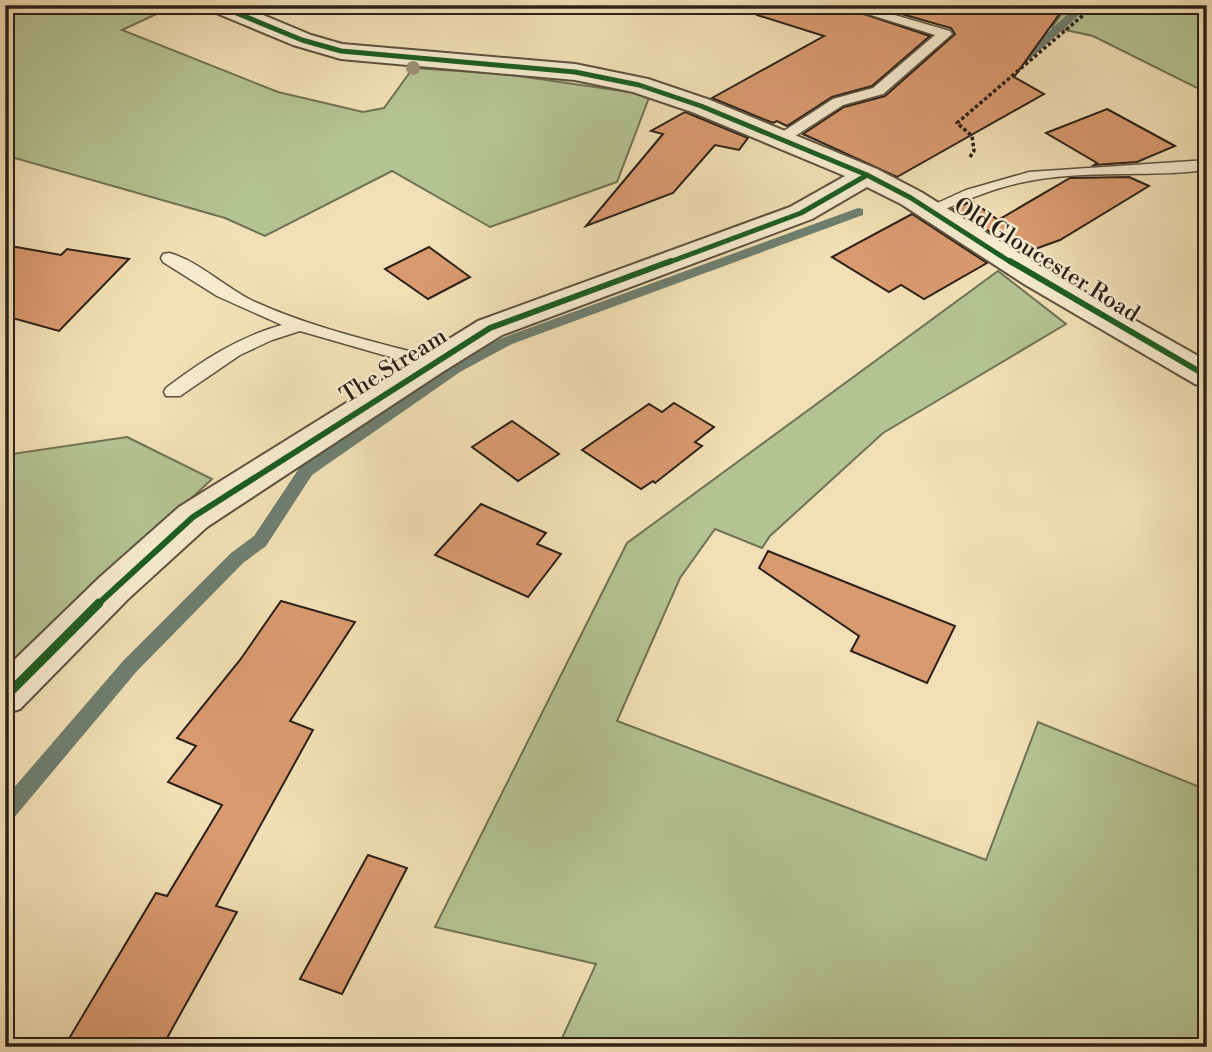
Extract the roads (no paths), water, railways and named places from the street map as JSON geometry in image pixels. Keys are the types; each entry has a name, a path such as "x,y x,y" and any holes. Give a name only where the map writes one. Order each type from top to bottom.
{"street":[{"name":"Old Gloucester Road","path":"217,5 302,40 341,51 575,72 639,85 867,175 920,204 1035,277 1207,376"},
{"name":"The Stream","path":"5,698 114,588 193,517 432,362 490,328 801,214 867,175"}],"lane":[{"path":"780,139 838,102 878,91 944,34 863,7 845,5"},
{"path":"920,204 1041,174 1114,169 1175,170 1207,165"},
{"path":"169,258 194,270 223,292 278,317 432,362"},
{"path":"173,393 243,343 274,331 305,325"}],"waterway":[{"path":"1014,68 1085,5"},
{"path":"5,813 130,666 237,558 260,541 306,471 455,369 507,341 858,212"}]}
